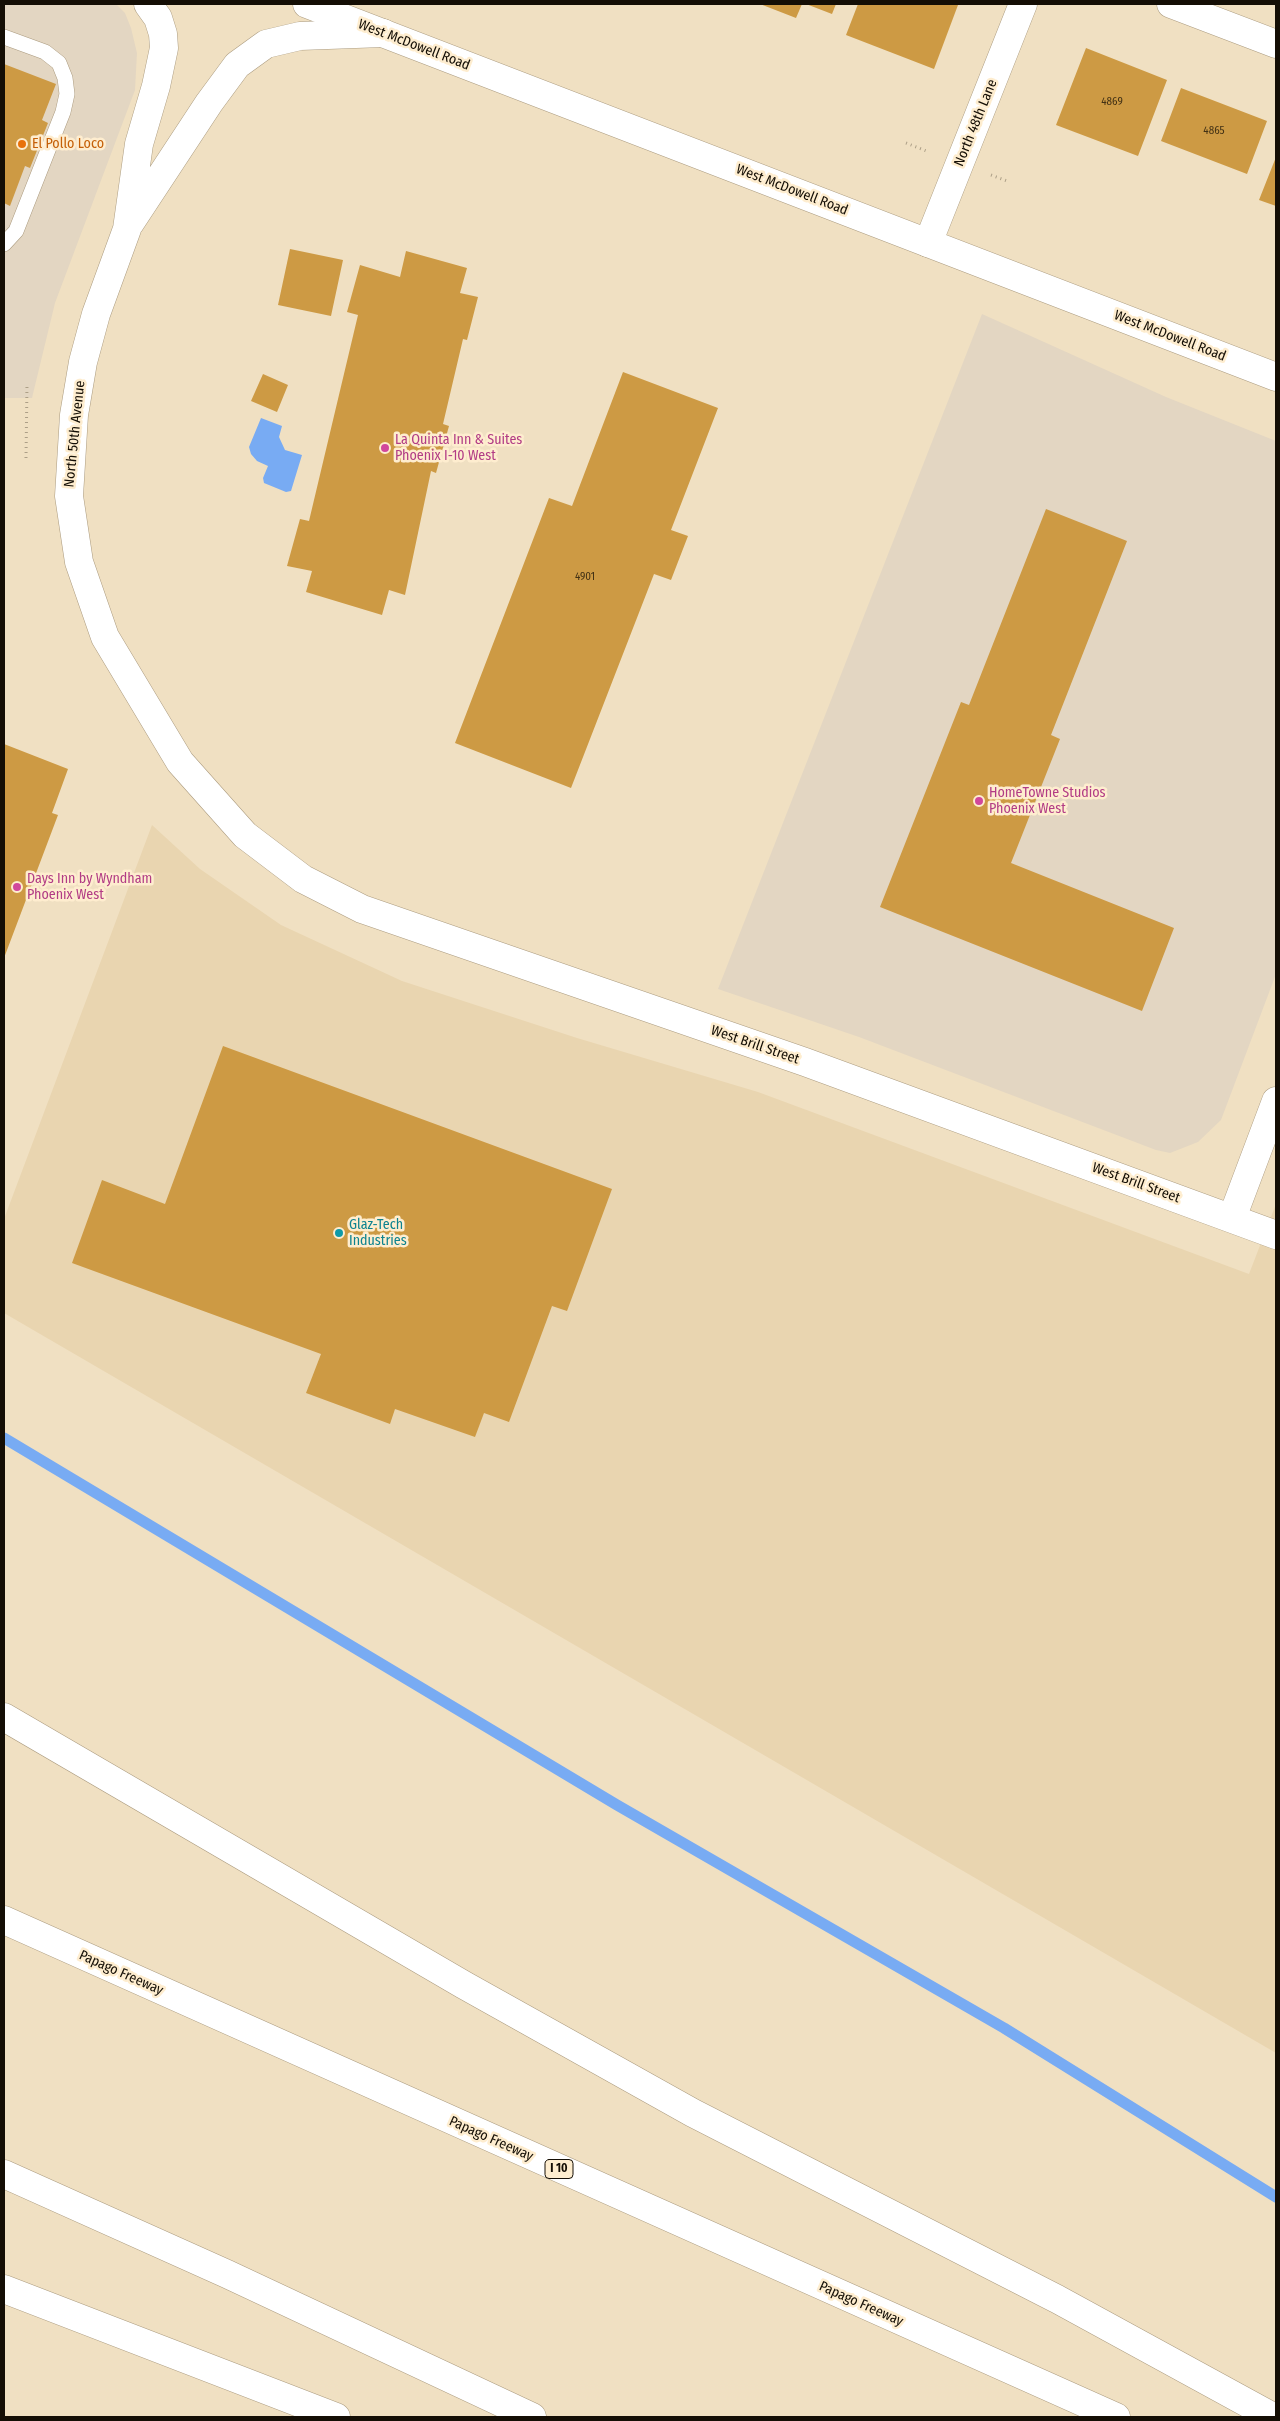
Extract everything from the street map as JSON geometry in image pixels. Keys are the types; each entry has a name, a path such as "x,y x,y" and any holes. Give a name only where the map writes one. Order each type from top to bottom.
{"main road":[{"name":"North 50th Avenue","path":"148,4 158,18 163,34 164,48 156,86 139,144 127,229 96,314 83,362 74,415 68,496 79,562 106,638 180,762 246,835"},
{"name":"West McDowell Road","path":"307,4 1276,377"},
{"name":"North 48th Lane","path":"928,243 1023,4"},
{"path":"1171,4 1276,44"},
{"name":"North 50th Avenue","path":"127,229 209,103 237,65 266,44 300,36 384,33"},
{"name":"West Brill Street","path":"246,835 303,879 362,909 805,1062 1276,1235"},
{"path":"1232,1218 1276,1101"},
{"path":"4,1717 464,1985 693,2113 1057,2299 1273,2417"},
{"name":"Papago Freeway","path":"4,1920 1116,2417"},
{"path":"4,2174 228,2274 532,2417"},
{"path":"4,2288 336,2417"}],"lane":[{"path":"4,37 45,52 59,63 66,78 67,94 63,112 16,230 4,244"}],"path":[{"path":"26,458 27,384"}],"shaded area":[{"path":"4,4 116,4 125,13 137,53 135,90 55,303 32,398 4,398"},
{"path":"982,314 1166,397 1276,441 1276,974 1221,1120 1198,1142 1170,1153 1156,1150 859,1037 718,989"},
{"path":"152,825 200,869 281,925 402,981 577,1038 758,1092 1249,1274 1276,1204 1276,2053 4,1313 4,1219"}],"water":[{"path":"261,418 282,426 279,437 285,450 302,455 291,491 286,492 264,483 263,478 268,466 257,461 251,454 249,447"}],"building":[{"path":"760,4 802,4 796,18"},
{"path":"806,4 836,4 832,14"},
{"path":"858,4 958,5 934,69 846,35"},
{"path":"1086,48 1167,80 1138,156 1056,125"},
{"name":"El Pollo Loco","path":"4,64 56,84 42,120 48,123 30,168 25,166 10,206 4,203"},
{"path":"1181,88 1267,121 1247,174 1161,141"},
{"path":"1276,157 1276,206 1259,200"},
{"path":"290,249 343,260 331,316 278,305"},
{"name":"La Quinta Inn & Suites Phoenix I-10 West","path":"406,251 467,268 460,293 478,297 467,340 463,339 443,424 449,426 436,473 431,471 405,595 389,590 382,615 306,592 312,571 287,566 300,519 309,521 358,315 347,312 360,265 400,277"},
{"path":"623,372 718,408 671,530 688,536 671,580 654,574 571,788 455,743 549,498 572,506"},
{"path":"263,374 288,385 277,412 251,401"},
{"name":"HomeTowne Studios Phoenix West","path":"1046,509 1127,541 1051,735 1060,739 1011,863 1174,928 1142,1011 880,907 961,702 969,705"},
{"name":"Days Inn by Wyndham Phoenix West","path":"4,744 68,769 52,813 58,815 4,958"},
{"name":"Glaz-Tech Industries","path":"223,1046 612,1189 567,1311 552,1306 509,1422 484,1413 475,1437 395,1409 390,1424 306,1393 321,1354 72,1263 102,1180 165,1204"}],"waterway":[{"path":"4,1438 617,1805 1004,2028 1276,2197"}],"place":[{"name":"El Pollo Loco","path":"22,144"},
{"name":"La Quinta Inn & Suites Phoenix I-10 West","path":"385,448"},
{"name":"HomeTowne Studios Phoenix West","path":"979,801"},
{"name":"Days Inn by Wyndham Phoenix West","path":"17,887"},
{"name":"Glaz-Tech Industries","path":"339,1233"}]}
